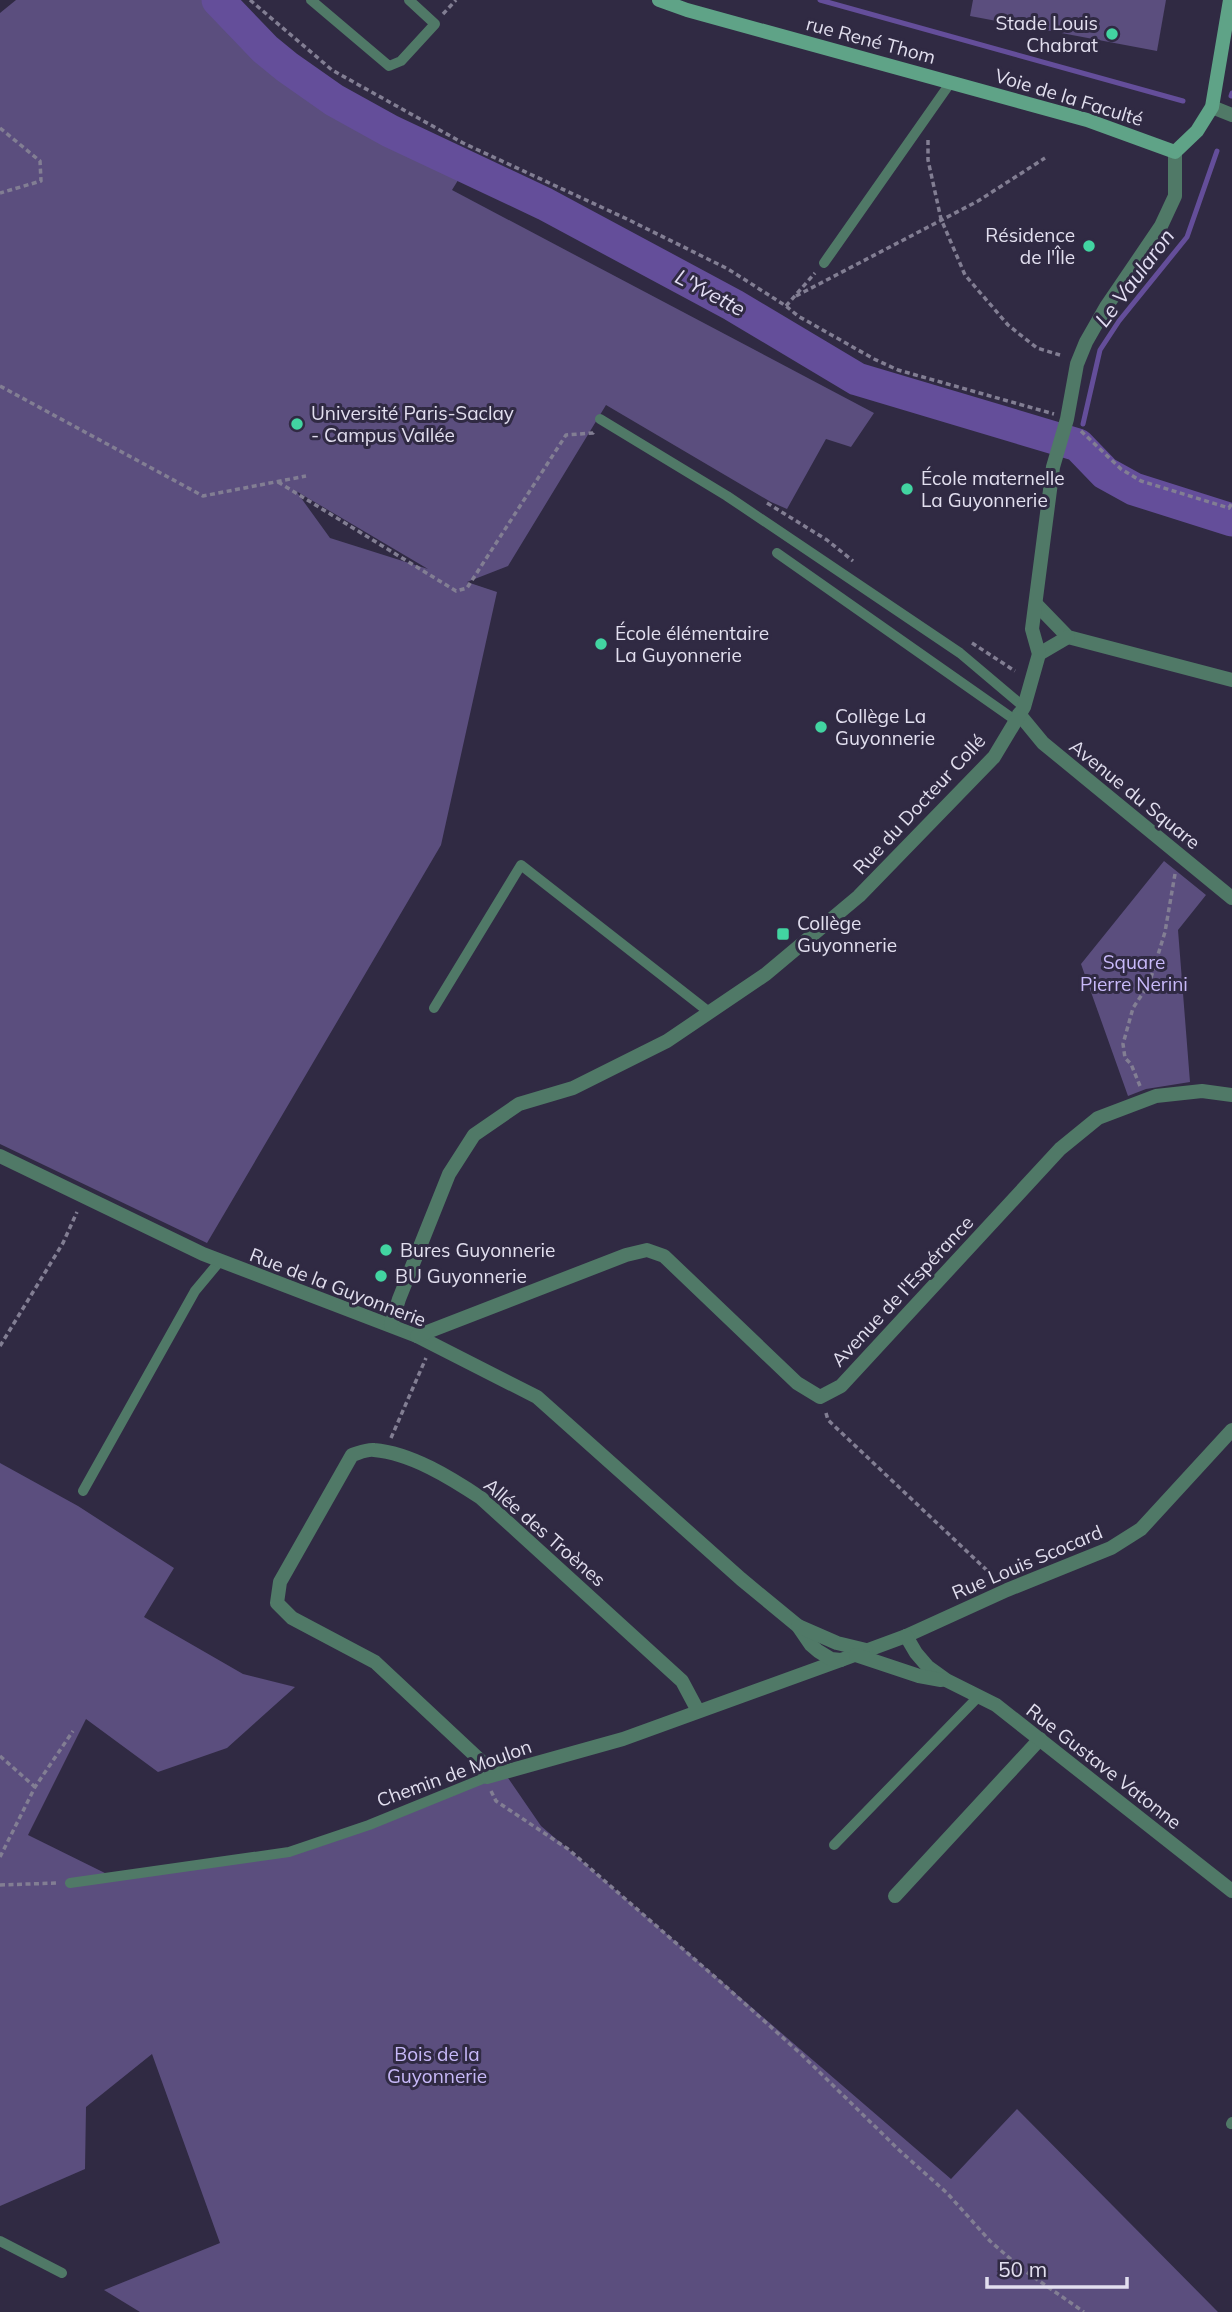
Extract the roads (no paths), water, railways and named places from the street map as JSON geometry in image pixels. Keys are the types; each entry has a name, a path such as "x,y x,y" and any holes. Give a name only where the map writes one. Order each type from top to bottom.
{"main road":[{"name":"rue René Thom","path":"660,0 687,10 951,82"},
{"path":"1175,152 1197,131 1212,107 1230,0"},
{"name":"Voie de la Faculté","path":"951,82 1087,120 1175,152"}],"street":[{"path":"1212,107 1232,115"},
{"name":"Rue du Docteur Collé","path":"391,1325 449,1174 474,1135 519,1104 573,1088 667,1041 766,974 879,878 994,757 1019,714 1039,654 1032,629 1053,467 1066,423 1077,364 1106,307 1161,226 1175,196 1175,152"},
{"path":"1037,605 1068,637 1232,680"},
{"path":"1039,654 1068,637"},
{"name":"Avenue du Square","path":"1019,714 1043,743 1232,898"},
{"name":"Avenue de l'Espérance","path":"417,1336 626,1255 647,1250 664,1256 797,1383 820,1398 841,1386 1060,1149 1098,1118 1156,1096 1202,1091 1232,1095"},
{"name":"Rue de la Guyonnerie","path":"0,1156 220,1261 417,1336 537,1397 741,1579 798,1626 863,1653"},
{"name":"Rue Louis Scocard","path":"841,1660 906,1636 1007,1590 1111,1548 1141,1529 1232,1430"},
{"name":"Allée des Troènes","path":"487,1777 481,1761 375,1662 292,1618 277,1603 279,1582 352,1455 372,1449 400,1456 446,1475 481,1498 682,1681 698,1711"},
{"name":"Rue de la Guyonnerie","path":"798,1626 811,1645 825,1656 841,1660"},
{"name":"Rue Gustave Vatonne","path":"906,1636 922,1660 946,1680 996,1705 1232,1891"},
{"path":"807,1673 811,1645"},
{"name":"Rue Gustave Vatonne","path":"863,1653 919,1676 946,1680"},
{"name":"Chemin de Moulon","path":"487,1777 624,1739 841,1660"},
{"path":"895,1896 1040,1739"}],"lane":[{"path":"311,0 389,66 401,61 435,23 409,0"},
{"path":"824,263 951,82"},
{"path":"600,419 727,496 960,653 1019,714"},
{"path":"777,553 1019,714"},
{"path":"434,1008 521,865 709,1013"},
{"path":"83,1491 195,1291 220,1261"},
{"path":"834,1845 979,1696"},
{"name":"Chemin de Moulon","path":"70,1883 289,1853 369,1825 487,1777"},
{"path":"0,2241 62,2273"}],"waterway":[{"name":"L'Yvette","path":"218,0 265,49 334,100 390,131 545,204 733,305 857,379 1078,445 1105,473 1134,489 1232,520"},
{"path":"820,0 1183,101"},
{"name":"Le Vaularon","path":"1083,424 1100,350 1119,321 1187,237 1217,151"}],"place":[{"name":"Stade Louis Chabrat","path":"1112,34"},
{"name":"Résidence de l'Île","path":"1089,246"},
{"name":"Université Paris-Saclay - Campus Vallée","path":"297,424"},
{"name":"École maternelle La Guyonnerie","path":"907,489"},
{"name":"École élémentaire La Guyonnerie","path":"601,644"},
{"name":"Collège La Guyonnerie","path":"821,727"},
{"name":"Collège Guyonnerie","path":"783,934"},
{"name":"Bures Guyonnerie","path":"386,1250"},
{"name":"BU Guyonnerie","path":"381,1276"}],"park label":[{"name":"Square Pierre Nerini","path":"1134,973"},
{"name":"Bois de la Guyonnerie","path":"437,2065"}]}
